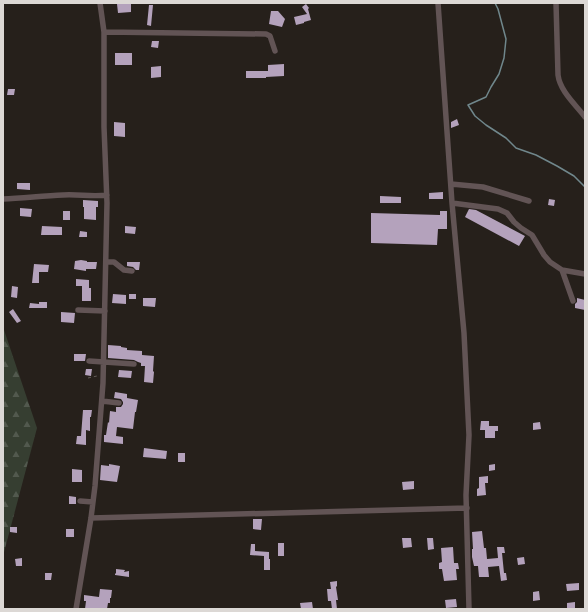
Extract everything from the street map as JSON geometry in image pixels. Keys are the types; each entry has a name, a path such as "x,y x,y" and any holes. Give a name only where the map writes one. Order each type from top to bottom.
{"street":[{"path":"76,609 93,502 102,401 107,195 104,127 104,32 100,3"},
{"path":"438,3 452,203 464,334 469,435 466,495 469,609"},
{"path":"556,3 559,83 585,117"},
{"path":"104,32 266,34 270,36 275,51"},
{"path":"451,184 483,187 530,200"},
{"path":"3,199 64,195 107,195"},
{"path":"452,203 493,208 508,213 514,222 532,234 544,255 550,262 562,270 585,274"},
{"path":"106,262 114,262 124,270 132,271"},
{"path":"562,270 573,301"},
{"path":"78,310 105,311"},
{"path":"89,361 134,364"},
{"path":"102,401 119,403"},
{"path":"80,501 93,502"},
{"path":"91,518 467,508"}],"path":[{"path":"88,378 103,375"}],"green space":[{"path":"3,327 37,428 3,556"}],"building":[{"path":"131,3 131,12 118,13 117,4"},
{"path":"306,4 309,8 311,20 296,25 294,17 307,14 302,7"},
{"path":"149,5 153,5 151,26 147,25"},
{"path":"271,11 278,11 285,19 282,27 269,24"},
{"path":"152,41 159,41 158,48 151,47"},
{"path":"115,53 132,53 132,65 115,65"},
{"path":"284,64 284,76 246,78 246,71 268,71 268,65"},
{"path":"161,66 161,77 151,78 151,67"},
{"path":"8,89 15,89 14,95 7,95"},
{"path":"457,119 459,125 451,128 451,122"},
{"path":"114,122 125,123 125,137 114,136"},
{"path":"17,183 30,183 30,190 17,189"},
{"path":"443,192 443,199 429,199 429,193"},
{"path":"380,196 401,197 401,203 380,203"},
{"path":"549,199 555,200 554,206 548,205"},
{"path":"83,200 98,201 98,207 96,207 96,220 84,219"},
{"path":"20,208 32,209 31,217 20,216"},
{"path":"469,209 476,210 525,236 519,246 465,217"},
{"path":"63,211 70,211 70,220 63,220"},
{"path":"440,211 447,211 447,229 438,229 437,245 371,243 371,213 440,215"},
{"path":"42,226 62,227 62,235 41,235"},
{"path":"125,226 136,227 135,234 125,233"},
{"path":"80,231 87,232 87,237 79,237"},
{"path":"81,260 87,262 97,262 96,269 86,269 86,271 74,269 75,261"},
{"path":"127,262 140,262 139,270 127,266"},
{"path":"34,264 49,265 48,272 39,272 39,283 32,283"},
{"path":"76,279 89,280 89,288 91,288 91,301 82,301 82,286 76,286"},
{"path":"12,286 18,287 17,298 11,297"},
{"path":"113,294 126,295 126,304 112,303"},
{"path":"129,294 136,294 136,299 129,299"},
{"path":"143,298 156,298 155,307 143,306"},
{"path":"577,298 585,300 585,310 575,308"},
{"path":"39,302 47,302 47,308 29,308 30,303 39,304"},
{"path":"13,309 21,321 17,323 9,312"},
{"path":"61,312 75,313 74,323 61,322"},
{"path":"108,345 121,346 127,348 127,350 142,351 142,355 154,356 153,383 144,382 145,366 141,366 141,363 134,360 108,358"},
{"path":"74,354 86,354 85,361 74,361"},
{"path":"86,369 92,369 91,376 85,375"},
{"path":"119,370 132,371 131,378 118,377"},
{"path":"115,392 127,394 127,398 138,400 133,429 117,427 116,436 123,437 123,444 104,442 104,435 106,435 108,422 109,423 110,411 116,412 116,407 121,407 123,404 121,399 114,398"},
{"path":"83,410 92,410 90,417 90,431 86,430 86,445 76,444 77,436 81,436"},
{"path":"481,421 489,421 489,426 498,426 498,431 495,431 495,438 485,438 485,430 480,430"},
{"path":"540,422 541,429 533,430 533,423"},
{"path":"144,448 167,451 166,459 143,457"},
{"path":"178,453 185,453 185,462 178,462"},
{"path":"109,464 120,466 117,482 100,480 101,465 109,466"},
{"path":"495,464 495,470 489,471 489,465"},
{"path":"72,469 82,470 82,482 72,482"},
{"path":"488,476 488,483 485,483 486,495 477,496 479,477"},
{"path":"414,481 414,489 403,490 402,482"},
{"path":"69,496 76,497 76,504 69,504"},
{"path":"253,519 262,519 261,530 253,529"},
{"path":"10,527 17,527 17,533 10,532"},
{"path":"66,529 74,529 74,537 66,537"},
{"path":"482,531 487,559 498,558 497,547 504,547 505,553 502,553 504,573 506,573 507,580 501,581 499,566 488,567 489,577 479,577 478,566 474,566 472,557 472,532"},
{"path":"402,538 411,538 412,547 403,548"},
{"path":"427,538 433,538 434,549 428,550"},
{"path":"278,543 284,543 284,556 278,556"},
{"path":"251,544 255,544 255,551 269,552 270,570 264,570 264,556 250,555"},
{"path":"453,547 454,563 458,563 459,569 456,569 457,580 444,581 442,569 439,569 439,563 442,562 441,548"},
{"path":"524,557 525,564 518,565 517,558"},
{"path":"22,558 22,566 16,566 15,559"},
{"path":"116,569 125,570 124,572 129,571 129,577 115,575"},
{"path":"45,573 52,573 51,580 45,580"},
{"path":"337,581 337,609 332,609 331,601 328,601 327,589 331,589 330,582"},
{"path":"579,583 579,590 567,591 566,584"},
{"path":"100,589 112,590 110,603 108,603 107,609 85,609 86,601 84,601 84,595 99,597"},
{"path":"539,591 540,600 533,601 533,592"},
{"path":"456,599 457,607 446,608 445,600"},
{"path":"312,602 313,609 301,609 300,603"},
{"path":"575,602 575,609 567,609 567,603"}],"waterway":[{"path":"495,3 506,39 504,58 499,74 486,97 468,105 475,116 506,138 516,148 536,155 557,166 574,176 585,187"}]}
